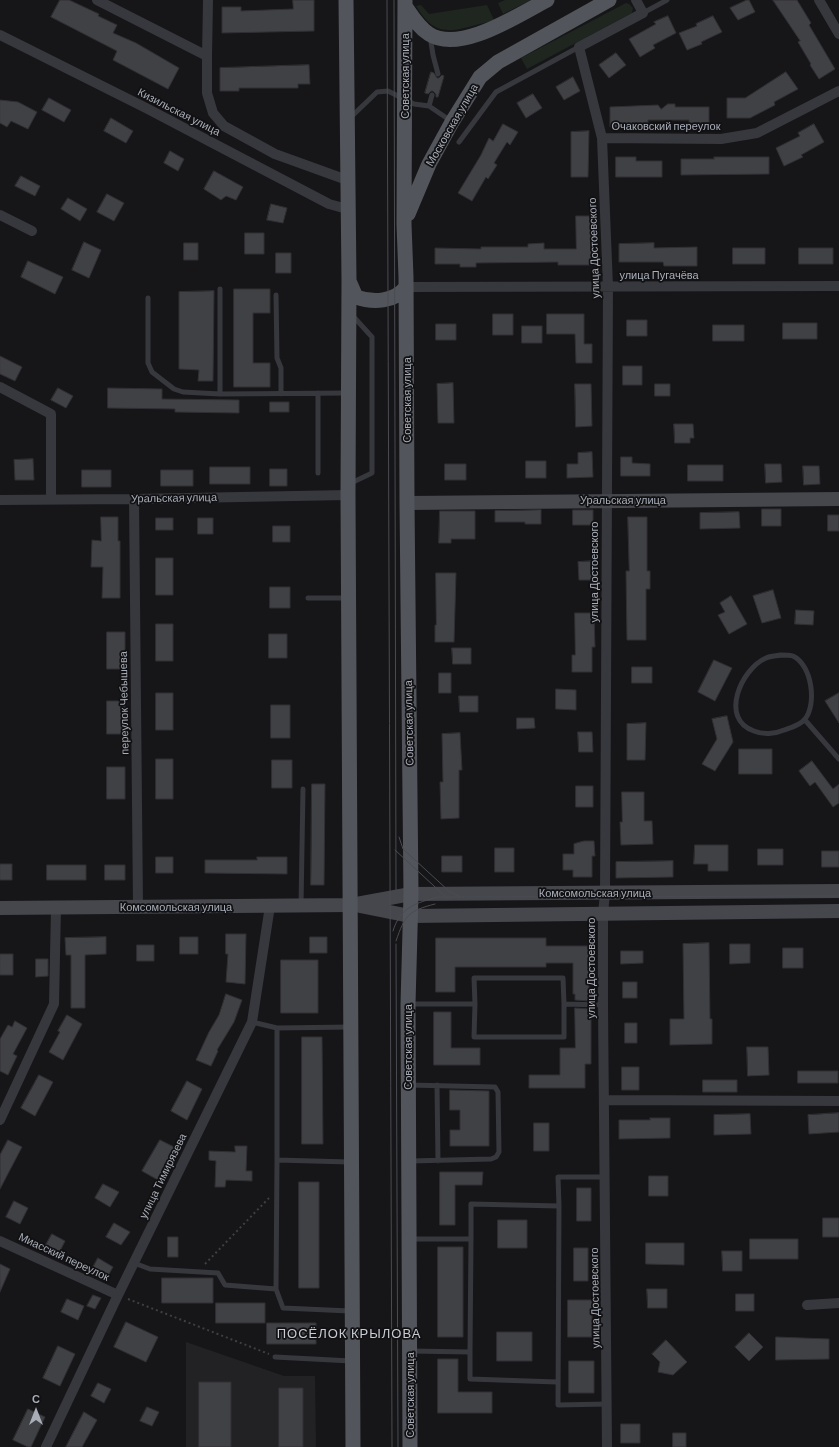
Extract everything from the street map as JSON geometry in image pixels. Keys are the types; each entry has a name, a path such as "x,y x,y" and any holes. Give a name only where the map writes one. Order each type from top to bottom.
{"main road":[{"path":"346,0 347,209 349,280 348,489 353,1447"},
{"path":"405,3 417,23 430,34 443,39 457,40 486,32 547,0"},
{"name":"Московская улица","path":"404,224 429,164 471,89 480,77 498,62 609,0"},
{"name":"Советская улица","path":"405,3 404,224 406,287 411,894 408,1004 410,1447"},
{"path":"349,280 356,296 365,300 383,300 394,297 402,293 406,287"},
{"name":"Уральская улица","path":"407,503 839,499"},
{"name":"Комсомольская улица","path":"0,908 351,905 411,894 839,892"},
{"name":"Комсомольская улица","path":"351,905 410,916 839,911"}],"street":[{"path":"97,0 207,56"},
{"path":"208,0 207,93 212,113 224,126 275,154 347,180"},
{"path":"579,47 642,12 636,0"},
{"path":"819,0 839,34"},
{"name":"Кизильская улица","path":"0,35 146,108 329,204 347,209"},
{"name":"улица Достоевского","path":"579,47 602,138 608,287 605,893 603,914 608,1404 607,1447"},
{"name":"Очаковский переулок","path":"602,138 721,139 757,133 839,90"},
{"path":"0,215 32,230"},
{"name":"улица Пугачёва","path":"406,287 839,286"},
{"path":"0,387 51,414 51,499"},
{"name":"Уральская улица","path":"0,500 134,499 348,489"},
{"name":"переулок Чебышева","path":"134,499 138,906"},
{"name":"улица Тимирязева","path":"46,1447 118,1295 252,1022 270,906"},
{"path":"0,1120 54,1004 56,908"},
{"path":"605,1100 839,1101"},
{"name":"Миасский переулок","path":"0,1241 118,1295"},
{"path":"807,1305 839,1303"}],"lane":[{"path":"642,12 667,0"},
{"path":"430,34 438,74"},
{"path":"459,142 496,92 579,47"},
{"path":"347,120 377,92 388,91 414,104 429,106 452,122"},
{"path":"429,106 432,96"},
{"path":"220,289 220,394"},
{"path":"276,295 277,358 281,368 282,394"},
{"path":"148,298 148,364 152,372 174,389 182,392 220,394 348,393"},
{"path":"348,489 372,473 372,337 349,311"},
{"path":"318,393 318,473"},
{"path":"308,598 349,598"},
{"path":"781,655 792,656 800,662 807,672 811,683 812,694 811,708 805,720 792,728 764,734 753,731 743,724 738,716 735,705 736,695 745,678 753,668 766,658 781,655"},
{"path":"805,720 839,759"},
{"path":"301,906 303,789"},
{"path":"474,978 564,978 564,1037 474,1037 474,1004 474,978"},
{"path":"408,1004 474,1004"},
{"path":"564,1004 603,1004"},
{"path":"252,1022 277,1028 352,1027"},
{"path":"277,1028 276,1289 283,1308 353,1311"},
{"path":"408,1085 495,1087 498,1092 499,1152 496,1157 490,1159 409,1161"},
{"path":"437,1085 438,1161"},
{"path":"277,1160 352,1162"},
{"path":"605,1177 558,1177 557,1382 558,1405 608,1404"},
{"path":"557,1382 470,1379 471,1204 559,1206"},
{"path":"410,1239 471,1239"},
{"path":"134,1263 150,1269 218,1273 226,1285 276,1289"},
{"path":"410,1351 470,1352"},
{"path":"275,1357 353,1361"}],"path":[{"path":"197,1272 277,1190"},
{"path":"118,1295 275,1357"}],"shaded area":[{"path":"505,0 531,0 503,14 498,3"},
{"path":"626,3 633,8 632,13 527,69 521,58"},
{"path":"421,5 429,14 487,5 494,20 456,30 439,29 424,17 416,6"},
{"path":"186,1342 284,1376 315,1376 316,1447 186,1447"}],"building":[{"path":"60,0 69,0 99,14 98,16 117,25 113,33 136,43 179,68 168,89 113,60 117,51 51,17"},
{"path":"293,0 314,0 314,31 222,33 222,7 241,7 241,11 293,9"},
{"path":"749,0 755,12 738,20 730,8"},
{"path":"773,0 797,0 811,23 809,25 835,69 819,79 798,42 800,41"},
{"path":"668,16 676,33 653,45 655,48 640,57 629,39 656,24 654,22"},
{"path":"713,16 722,32 701,42 702,44 687,50 679,33 697,26 696,24"},
{"path":"616,53 626,65 609,78 599,65"},
{"path":"309,65 310,84 298,84 298,88 239,88 239,91 220,91 220,68"},
{"path":"431,72 434,73 437,78 442,75 444,76 438,97 436,97 436,94 433,91 428,94 425,93"},
{"path":"786,72 798,89 774,102 775,105 750,118 727,118 727,98 745,98"},
{"path":"573,77 580,91 564,100 556,87"},
{"path":"533,94 542,108 526,118 517,103"},
{"path":"49,98 71,110 64,122 42,110"},
{"path":"0,100 18,102 37,112 28,129 11,121 7,127 0,123"},
{"path":"668,104 675,104 675,107 709,107 709,123 689,123 689,120 648,120 648,129 610,127 610,107 658,105 661,109"},
{"path":"111,118 133,131 126,143 104,131"},
{"path":"503,124 518,132 510,145 507,142 494,163 497,165 488,179 486,177 472,201 458,193 481,155 489,138 493,141"},
{"path":"814,124 824,142 801,155 803,157 784,166 776,148 800,136 798,133"},
{"path":"589,131 588,177 571,177 571,132"},
{"path":"170,151 184,159 178,171 164,163"},
{"path":"616,157 636,157 636,161 662,161 662,177 616,177"},
{"path":"714,157 769,157 769,174 681,175 681,159 714,159"},
{"path":"214,171 243,187 236,200 226,196 221,200 204,189"},
{"path":"21,176 40,186 35,196 15,186"},
{"path":"107,194 124,203 114,221 97,212"},
{"path":"68,198 87,209 80,221 61,209"},
{"path":"271,204 287,208 283,223 267,220"},
{"path":"576,216 592,216 592,265 558,265 558,262 476,263 476,267 460,267 460,264 435,264 435,248 481,249 481,247 528,247 528,244 544,243 544,249 576,249"},
{"path":"245,233 264,233 264,254 245,254"},
{"path":"84,242 101,250 89,278 72,270"},
{"path":"184,243 198,243 198,260 184,260"},
{"path":"654,243 654,248 697,247 697,266 664,266 663,262 619,262 619,244"},
{"path":"733,248 765,248 765,264 733,264"},
{"path":"799,248 833,248 833,264 799,264"},
{"path":"276,253 291,253 291,273 276,273"},
{"path":"28,261 63,277 55,294 21,277"},
{"path":"234,289 270,289 270,313 253,313 253,363 270,363 270,387 234,387"},
{"path":"214,291 213,381 198,381 199,370 179,369 179,292"},
{"path":"493,314 513,314 513,335 493,335"},
{"path":"547,314 584,314 584,344 592,344 592,363 576,363 575,334 547,334"},
{"path":"627,320 647,320 647,336 627,336"},
{"path":"783,323 817,323 817,339 783,339"},
{"path":"436,324 456,324 456,340 436,340"},
{"path":"713,325 744,325 744,341 713,341"},
{"path":"522,326 542,326 542,343 522,343"},
{"path":"0,356 22,367 15,381 0,374"},
{"path":"623,366 642,366 642,385 623,385"},
{"path":"453,383 454,423 438,423 437,384"},
{"path":"575,384 591,384 592,426 576,427"},
{"path":"655,384 670,384 670,396 655,396"},
{"path":"58,388 73,396 66,408 51,400"},
{"path":"108,388 162,389 162,399 239,400 239,413 175,412 175,409 108,408"},
{"path":"270,402 289,402 289,412 270,412"},
{"path":"674,424 693,424 694,438 690,438 690,443 675,443"},
{"path":"592,452 593,477 567,478 567,464 578,464 578,453"},
{"path":"621,457 632,457 632,463 650,464 650,476 621,476"},
{"path":"33,459 34,480 15,480 14,460"},
{"path":"526,461 546,461 546,478 526,478"},
{"path":"445,464 466,464 466,480 445,480"},
{"path":"765,464 781,464 782,482 766,483"},
{"path":"688,465 723,465 723,481 688,481"},
{"path":"803,466 819,466 820,484 804,485"},
{"path":"210,467 250,467 250,484 210,484"},
{"path":"270,469 287,469 287,486 270,486"},
{"path":"82,470 111,470 111,487 82,487"},
{"path":"161,470 193,470 193,486 161,486"},
{"path":"762,509 781,509 781,526 762,526"},
{"path":"541,510 541,524 525,524 525,522 495,522 495,511"},
{"path":"573,510 593,510 593,525 573,525"},
{"path":"440,511 475,511 475,539 451,539 451,543 439,543"},
{"path":"739,512 740,528 700,529 700,513"},
{"path":"828,515 839,515 839,531 828,531"},
{"path":"101,517 118,517 118,541 120,541 120,598 102,598 103,567 91,567 92,540 101,541"},
{"path":"628,517 647,517 647,571 650,571 650,589 646,589 646,640 627,640 626,571 629,571"},
{"path":"156,518 173,518 173,530 156,530"},
{"path":"198,518 213,518 213,534 198,534"},
{"path":"273,526 290,526 290,542 273,542"},
{"path":"156,558 173,558 173,595 156,595"},
{"path":"594,561 595,580 579,580 578,562"},
{"path":"436,573 456,573 454,642 435,642"},
{"path":"270,587 290,587 290,608 270,608"},
{"path":"773,590 781,618 762,623 753,596"},
{"path":"731,596 747,624 729,634 718,615 725,612 720,603"},
{"path":"796,610 814,611 813,625 795,624"},
{"path":"575,613 594,613 595,647 592,647 592,672 572,672 572,655 575,655"},
{"path":"156,624 173,624 173,661 156,661"},
{"path":"107,632 125,632 125,669 107,669"},
{"path":"269,634 287,634 287,658 269,658"},
{"path":"452,648 471,648 471,664 453,664"},
{"path":"714,660 732,668 715,701 698,692"},
{"path":"632,667 652,667 652,683 632,683"},
{"path":"439,673 451,673 451,693 439,693"},
{"path":"556,689 576,690 576,710 556,709"},
{"path":"156,693 173,693 173,730 156,730"},
{"path":"839,693 839,723 825,701"},
{"path":"459,696 478,696 478,712 460,712"},
{"path":"107,701 125,701 125,734 107,734"},
{"path":"271,705 290,705 290,738 271,738"},
{"path":"727,716 733,742 715,771 702,764 717,739 712,719"},
{"path":"517,718 534,718 535,728 517,729"},
{"path":"646,723 645,760 627,760 627,724"},
{"path":"578,732 592,732 593,752 579,752"},
{"path":"460,733 462,770 459,770 459,818 441,819 440,782 443,782 442,734"},
{"path":"739,749 772,749 772,774 739,774"},
{"path":"156,759 173,759 173,799 156,799"},
{"path":"272,760 292,760 292,788 272,788"},
{"path":"812,761 833,789 839,784 839,803 833,807 815,782 810,786 799,771"},
{"path":"107,767 125,767 125,799 107,799"},
{"path":"312,784 325,784 324,885 311,885"},
{"path":"576,786 593,786 593,807 576,807"},
{"path":"622,792 644,792 644,821 652,821 653,844 621,845 620,822 622,822"},
{"path":"584,841 594,841 595,856 592,856 592,877 573,877 573,870 563,870 563,854 574,854 574,844"},
{"path":"695,845 728,845 728,871 708,871 708,864 694,864"},
{"path":"495,848 514,848 514,872 495,872"},
{"path":"758,849 783,849 783,865 758,865"},
{"path":"822,851 839,851 839,867 822,867"},
{"path":"442,856 462,856 462,872 442,872"},
{"path":"156,857 173,857 173,873 156,873"},
{"path":"257,857 287,857 287,874 205,873 205,860 257,860"},
{"path":"673,861 673,877 616,878 616,862"},
{"path":"0,864 12,864 12,880 0,880"},
{"path":"47,865 86,865 86,880 47,880"},
{"path":"105,865 125,865 125,880 105,880"},
{"path":"226,934 246,934 245,984 226,982 228,954 226,954"},
{"path":"106,937 106,954 85,955 85,1008 71,1008 71,955 66,955 65,938"},
{"path":"180,937 198,937 198,954 180,954"},
{"path":"310,937 327,937 327,953 310,953"},
{"path":"436,938 546,938 546,946 589,946 589,1001 575,1000 575,994 573,994 573,963 546,963 546,967 455,967 455,992 436,992"},
{"path":"709,943 710,1019 712,1019 712,1044 670,1045 670,1019 684,1019 683,944"},
{"path":"730,944 750,944 750,963 730,964"},
{"path":"137,945 154,945 154,961 137,961"},
{"path":"783,948 803,948 803,968 783,968"},
{"path":"621,951 643,951 643,963 621,964"},
{"path":"0,954 13,954 13,975 0,975"},
{"path":"36,959 48,959 48,976 36,977"},
{"path":"281,960 318,960 318,1013 281,1013"},
{"path":"623,982 637,982 637,998 623,998"},
{"path":"226,994 242,1000 234,1022 217,1050 218,1051 211,1066 196,1060 219,1015"},
{"path":"575,1008 589,1009 589,1011 591,1011 591,1064 585,1064 585,1088 529,1088 529,1075 560,1075 560,1048 575,1048"},
{"path":"434,1012 451,1012 451,1048 480,1048 480,1065 434,1065"},
{"path":"67,1015 82,1024 63,1060 49,1052"},
{"path":"15,1021 27,1028 13,1054 17,1056 8,1075 0,1071 0,1039 8,1025 12,1027"},
{"path":"625,1023 637,1023 637,1043 625,1043"},
{"path":"302,1037 322,1037 323,1144 302,1144"},
{"path":"747,1047 768,1047 769,1075 748,1076"},
{"path":"622,1067 639,1067 639,1090 622,1090"},
{"path":"798,1071 838,1071 838,1083 798,1083"},
{"path":"39,1075 53,1082 35,1116 21,1108"},
{"path":"703,1080 737,1080 737,1092 703,1092"},
{"path":"187,1081 202,1089 187,1120 171,1111"},
{"path":"450,1090 489,1091 489,1146 450,1146 450,1130 460,1130 460,1110 450,1110"},
{"path":"839,1113 839,1132 809,1134 808,1115"},
{"path":"750,1114 751,1134 714,1135 714,1115"},
{"path":"650,1118 670,1118 670,1138 619,1139 619,1120 650,1120"},
{"path":"534,1123 549,1123 549,1151 534,1151"},
{"path":"8,1140 22,1147 0,1189 0,1155"},
{"path":"160,1140 176,1148 158,1180 142,1171"},
{"path":"235,1146 247,1146 246,1171 252,1171 252,1181 226,1180 225,1187 215,1187 216,1161 209,1160 209,1151 235,1152"},
{"path":"440,1172 483,1172 482,1185 455,1185 455,1225 440,1225"},
{"path":"649,1176 668,1176 668,1196 649,1196"},
{"path":"299,1182 319,1182 319,1288 299,1288"},
{"path":"103,1184 119,1192 110,1207 95,1198"},
{"path":"577,1188 591,1188 591,1221 577,1221"},
{"path":"14,1201 28,1208 20,1224 6,1217"},
{"path":"823,1218 839,1218 839,1237 823,1237"},
{"path":"498,1220 527,1220 527,1248 498,1248"},
{"path":"114,1223 130,1232 121,1245 106,1237"},
{"path":"52,1234 65,1241 57,1257 43,1250"},
{"path":"168,1237 178,1237 178,1257 168,1257"},
{"path":"750,1239 798,1239 798,1259 750,1259"},
{"path":"646,1243 684,1243 684,1265 646,1264"},
{"path":"438,1247 463,1247 463,1337 438,1337"},
{"path":"574,1248 588,1248 588,1281 574,1281"},
{"path":"722,1251 742,1251 742,1271 723,1271"},
{"path":"98,1258 113,1267 105,1281 90,1273"},
{"path":"0,1264 10,1269 0,1292"},
{"path":"162,1278 213,1278 213,1303 162,1303"},
{"path":"647,1289 667,1289 667,1308 648,1308"},
{"path":"736,1294 754,1294 754,1311 736,1311"},
{"path":"93,1295 101,1298 95,1309 87,1306"},
{"path":"67,1299 84,1306 78,1320 61,1312"},
{"path":"568,1300 592,1300 592,1337 568,1337"},
{"path":"216,1303 265,1303 265,1323 216,1323"},
{"path":"126,1322 158,1337 146,1362 114,1347"},
{"path":"267,1323 316,1323 316,1344 267,1344"},
{"path":"497,1332 532,1332 532,1361 497,1361"},
{"path":"749,1333 763,1347 749,1361 735,1347"},
{"path":"776,1337 829,1339 829,1359 776,1360"},
{"path":"666,1340 687,1362 673,1375 658,1372 660,1362 652,1354"},
{"path":"58,1346 75,1354 60,1386 43,1378"},
{"path":"438,1359 458,1359 458,1392 492,1392 492,1413 438,1413"},
{"path":"569,1361 594,1361 594,1393 569,1393"},
{"path":"199,1382 231,1382 231,1447 199,1447"},
{"path":"98,1383 111,1389 104,1403 91,1396"},
{"path":"279,1388 303,1388 303,1447 279,1447"},
{"path":"147,1407 159,1412 152,1426 140,1421"},
{"path":"28,1409 45,1417 31,1447 13,1440"},
{"path":"84,1412 97,1420 82,1447 66,1447"},
{"path":"621,1424 640,1424 640,1443 621,1443"},
{"path":"673,1433 686,1433 686,1447 673,1447"}],"tram line":[{"path":"387,0 392,1447"},
{"path":"394,0 396,890"},
{"path":"399,837 403,849 450,892 459,896"},
{"path":"395,850 447,898"},
{"path":"393,931 400,916 410,907 423,901 438,897 839,896"},
{"path":"396,941 402,925 409,915 419,909 435,904"},
{"path":"396,944 398,1447"}],"district":[{"name":"ПОСЁЛОК КРЫЛОВА","path":"349,1334"}]}
